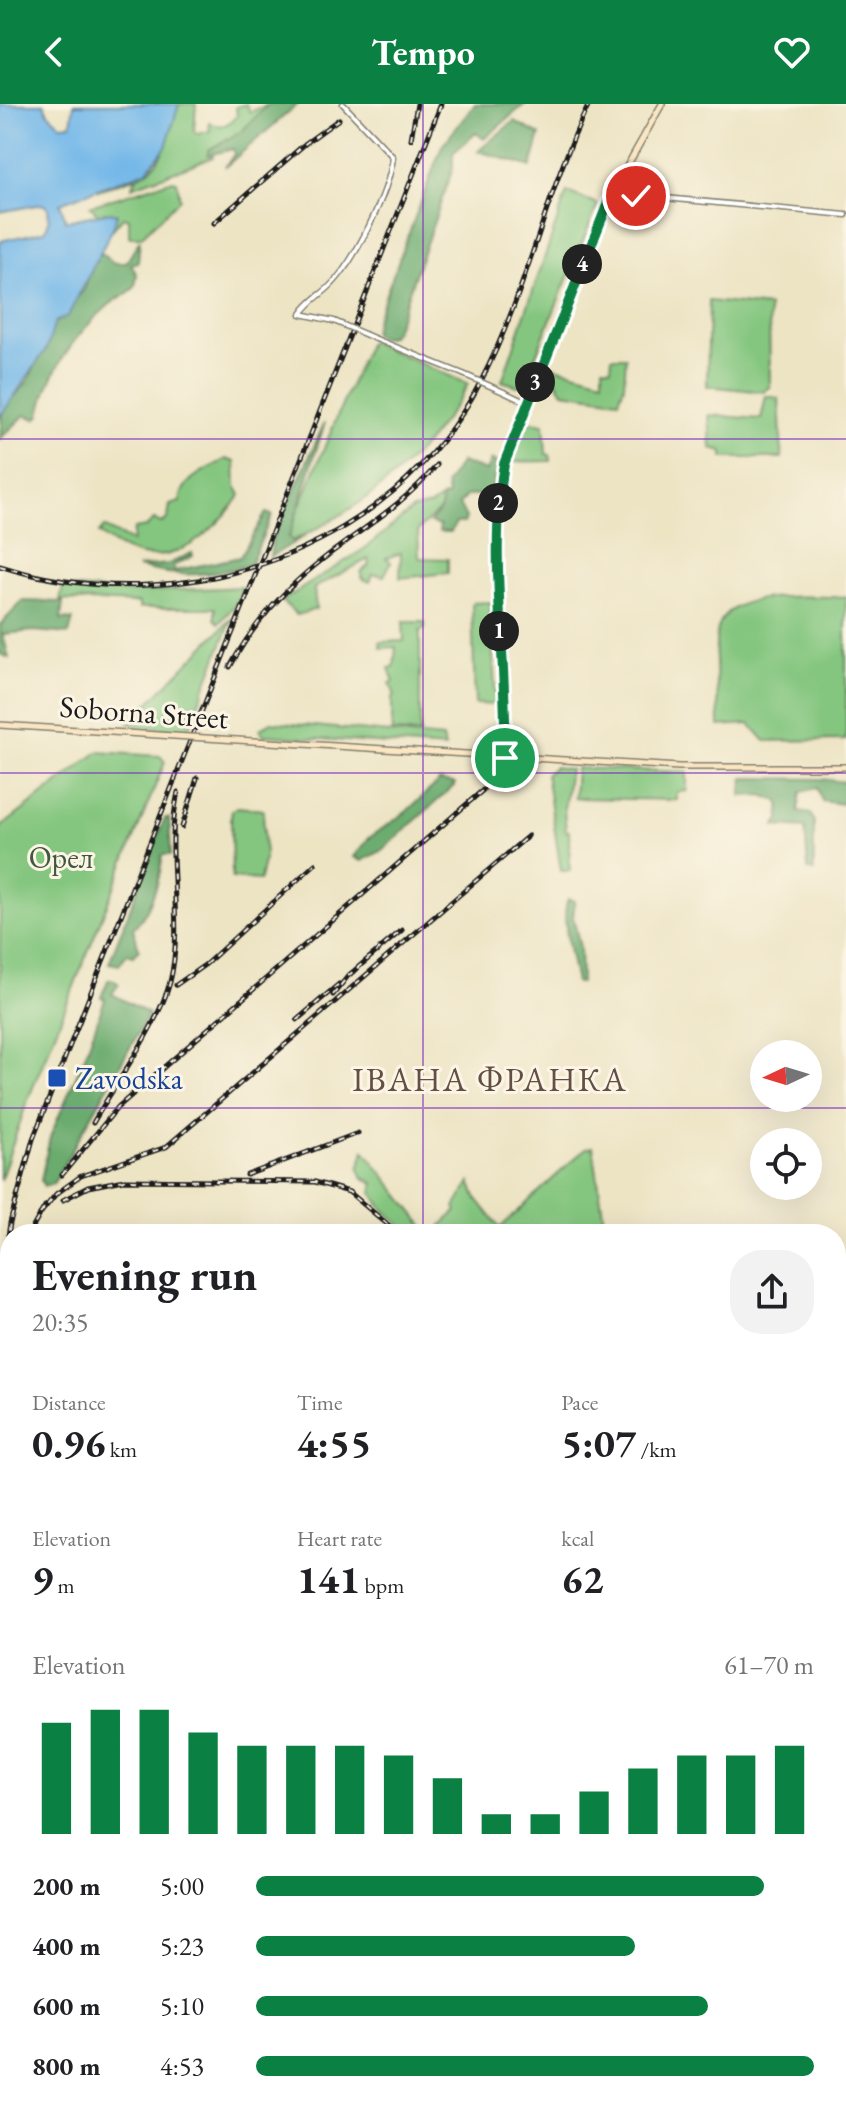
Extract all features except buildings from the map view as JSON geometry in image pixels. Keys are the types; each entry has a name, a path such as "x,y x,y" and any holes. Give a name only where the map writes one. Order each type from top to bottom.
{"main road":[{"path":"505,758 497,568 499,496 506,459 612,193 662,104"},
{"name":"Soborna Street","path":"0,725 505,758 688,767 846,767"}],"street":[{"path":"343,104 390,152 392,165 362,243 329,287 311,300 301,314 334,321 527,403"},
{"path":"612,193 846,215"}],"green space":[{"path":"179,104 196,104 194,131 197,134 210,131 209,123 221,126 230,122 237,116 236,107 246,104 250,112 269,104 241,132 208,150 213,157 132,187 137,177 99,190 139,176 155,164 166,145"},
{"path":"269,104 298,104 225,167 234,154 233,149 208,155 208,150 241,132"},
{"path":"475,104 525,104 484,139 476,133 453,153 453,168 395,331 391,336 379,338 373,333 376,320 442,146"},
{"path":"514,121 540,135 531,167 478,151"},
{"path":"177,181 180,199 141,237 129,237 129,219 123,217 109,234 114,226 105,212 99,215 90,206"},
{"path":"567,192 598,204 524,384 518,386 502,381"},
{"path":"140,240 138,262 131,264 137,275 135,287 109,305 85,328 65,354 50,383 40,415 36,419 25,415 0,439 2,411 28,381 55,322 84,290 99,251 114,263 126,263"},
{"path":"709,301 769,307 770,386 764,392 707,386"},
{"path":"369,341 468,384 434,434 393,476 345,512 292,541 289,537 292,524"},
{"path":"612,357 626,357 624,386 619,400 563,392 552,373 552,366 603,380 603,367 611,368"},
{"path":"766,396 779,398 782,458 723,458 723,451 711,448 709,415 761,419"},
{"path":"325,422 289,537 293,541 305,536 270,557 273,537"},
{"path":"521,424 544,424 546,454 550,455 551,461 506,462"},
{"path":"226,459 235,462 236,486 241,495 211,530 194,543 177,552 159,556 139,555 99,533 104,527 132,542 134,529 146,527 154,520 162,523 168,518 170,505 180,502 191,480"},
{"path":"491,460 496,462 492,493 466,496 459,505 466,518 464,523 456,523 451,532 439,532 440,526 430,523 441,509 442,498 448,496 446,484 461,462 486,471"},
{"path":"442,498 441,509 418,530 419,558 448,559 448,573 400,578 401,553 386,558 391,562 384,576 373,574 370,582 361,578 361,572 369,565 368,559 314,588 316,609 297,615 282,601 364,549 413,509 430,506"},
{"path":"266,513 272,515 250,565 222,572 194,574 138,567 169,564 192,553 193,556 173,566 174,571 240,557"},
{"path":"63,587 133,592 242,587 236,604 219,623 215,619 215,608 139,608 139,603 60,600"},
{"path":"792,596 846,597 846,740 765,741 750,724 719,726 716,643 723,617 736,607 752,601"},
{"path":"23,601 63,602 61,619 73,620 69,634 34,631 3,634 9,658 0,654 0,625"},
{"path":"490,602 496,705 475,704 472,603"},
{"path":"232,618 188,730 139,727 129,723"},
{"path":"403,622 425,622 425,629 420,631 420,733 392,732 392,697 395,696 389,668 394,667 396,647 381,648 380,642 404,641"},
{"path":"271,722 443,738 445,748 263,735 260,729"},
{"name":"Орел","path":"98,752 160,756 165,762 27,1102 0,1181 0,828"},
{"path":"554,767 570,769 564,809 566,831 569,831 570,871 561,871 546,774"},
{"path":"576,768 687,772 687,791 677,792 677,800 574,798"},
{"path":"744,778 846,782 843,804 822,801 817,788 801,792 798,812 811,814 814,821 814,871 808,870 805,828 775,826 780,819 779,801 762,795 741,796"},
{"path":"439,781 455,783 381,851 362,861 354,857 369,838 406,812"},
{"path":"238,807 263,810 265,856 260,880 232,878 231,818 232,810"},
{"path":"165,818 169,818 171,855 162,855 154,894 133,928 139,949 134,956 127,954 119,965 109,963"},
{"path":"568,899 575,901 573,917 580,947 581,983 576,983 568,940 565,916"},
{"path":"108,980 119,984 112,994 149,1014 53,1184 44,1186 41,1180 50,1137 86,1053 105,999 101,997"},
{"path":"593,1147 605,1224 504,1224 586,1148"},
{"path":"364,1150 422,1224 399,1224 382,1208 372,1192 374,1183 363,1178 359,1169"},
{"path":"470,1182 477,1199 497,1224 443,1224 457,1211 455,1207"}],"water":[{"path":"0,104 44,104 48,113 61,125 71,124 74,104 179,104 166,147 146,171 60,203 66,221 110,212 117,214 114,226 68,316 55,322 47,348 0,417 0,241 45,231 49,221 48,207 42,204 0,212"}],"railway":[{"path":"411,139 417,104"},
{"path":"10,1224 33,1139 441,104"},
{"path":"0,566 69,582 139,585 208,578 275,560 337,531 394,491 442,441 481,381 511,313 560,172 589,104"},
{"path":"214,223 306,143 339,119"},
{"path":"230,667 260,620 285,593 312,568 399,502 437,465"},
{"path":"182,827 197,778"},
{"path":"62,1175 118,1107 483,790"},
{"path":"93,1123 147,1035 170,982 176,935 173,839 178,792"},
{"path":"40,1214 56,1194 81,1176 166,1147 528,836"},
{"path":"176,985 206,964 315,864"},
{"path":"333,995 348,976 402,930"},
{"path":"297,1020 339,984"},
{"path":"247,1175 358,1133"},
{"path":"63,1200 88,1187 124,1180 315,1182 349,1192 387,1224"},
{"path":"35,1224 45,1206"}],"place":[{"name":"Zavodska","path":"57,1078"}],"district":[{"name":"ІВАНА ФРАНКА","path":"490,1079"}],"route":[{"path":"505,758 497,557 499,496 504,464 561,313 612,193 636,196"}]}
